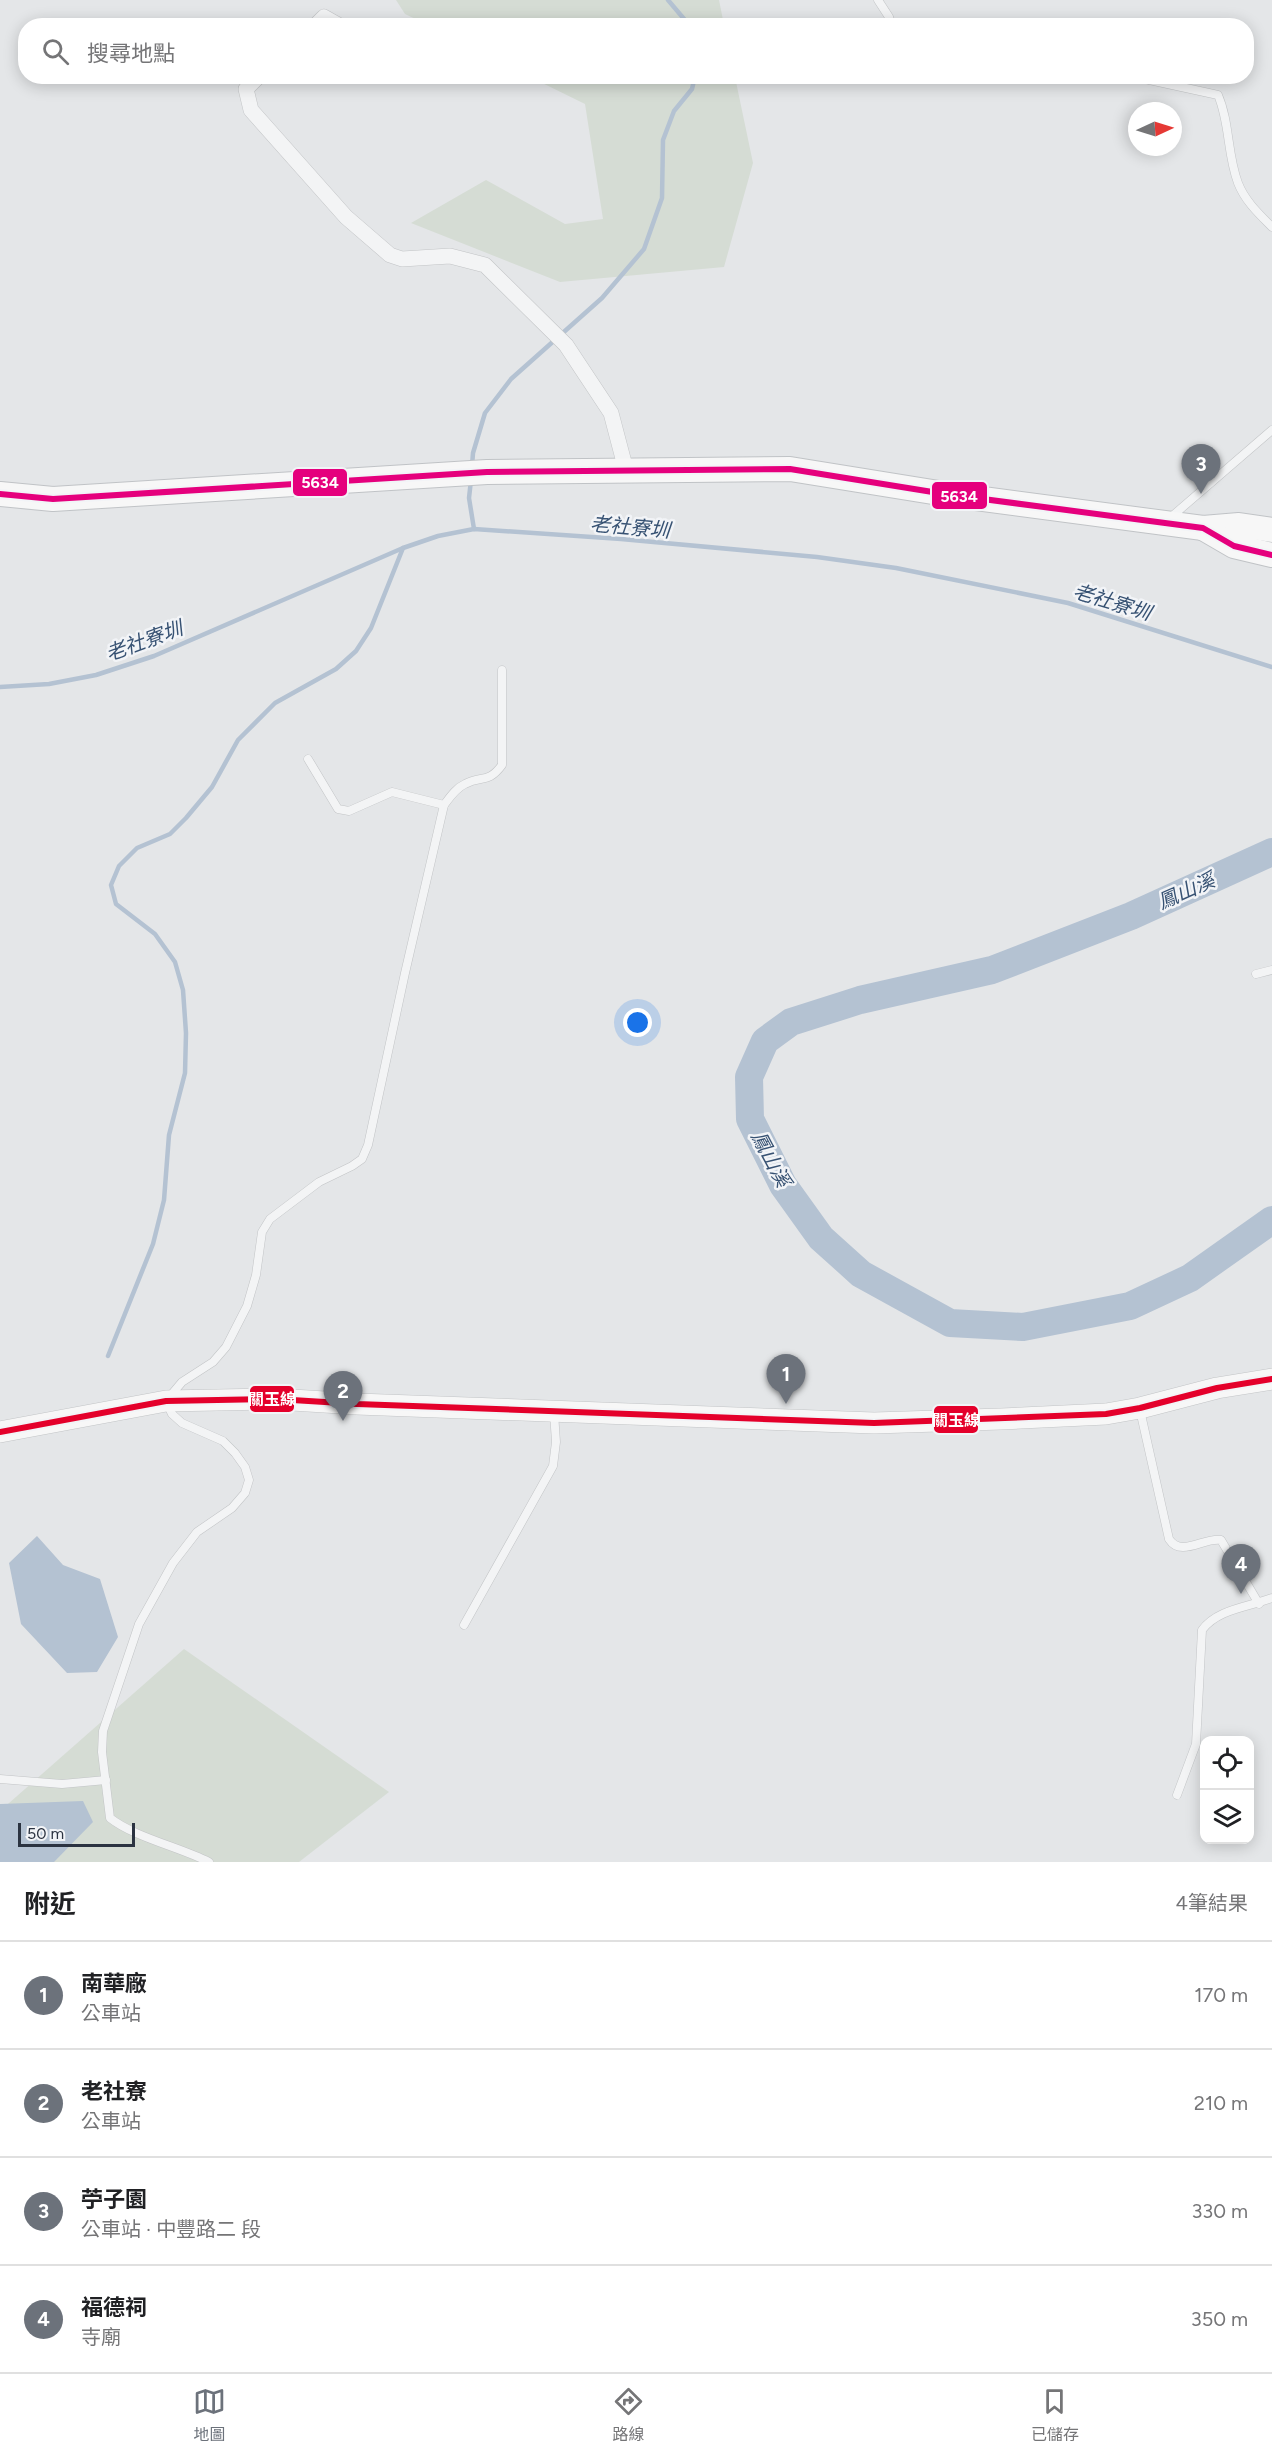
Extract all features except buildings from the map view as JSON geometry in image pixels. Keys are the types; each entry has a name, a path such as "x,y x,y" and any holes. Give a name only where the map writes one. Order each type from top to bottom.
{"main road":[{"path":"0,494 54,498 487,472 790,469 945,494 1203,528 1239,525 1272,530"},
{"path":"1203,528 1234,546 1272,555"}],"street":[{"path":"251,84 246,89 251,110 346,217 390,255 402,259 450,256 485,265 566,345 611,413 626,470"},
{"path":"2,1429 166,1401 276,1399 874,1423 1106,1414 1140,1408 1217,1388 1272,1379"}],"lane":[{"path":"878,0 890,18"},
{"path":"1168,84 1218,95 1224,109 1237,182 1247,201 1272,227"},
{"path":"1165,523 1272,430"},
{"path":"209,1862 121,1826 110,1818 107,1806 102,1752 103,1731 139,1624 173,1563 197,1533 232,1508 245,1493 249,1480 245,1467 235,1453 223,1442 182,1423 172,1414 166,1401 183,1382 213,1362 226,1347 247,1306 256,1275 262,1232 270,1219 318,1182 362,1159 368,1146 444,805 465,783 494,776 502,765 502,670"},
{"path":"308,759 338,809 349,812 392,792 444,805"},
{"path":"1256,974 1272,970"},
{"path":"1140,1408 1169,1539 1173,1546 1181,1548 1215,1539 1221,1540 1226,1544 1259,1604"},
{"path":"464,1625 553,1466 556,1442 554,1411"},
{"path":"1177,1795 1196,1744 1202,1630 1216,1616 1272,1598"},
{"path":"0,1779 62,1784 106,1780"}],"shaded area":[{"path":"396,0 719,0 723,18 413,18 405,14"},
{"path":"544,84 736,84 753,163 724,267 560,282 411,223 486,180 565,224 603,219 585,104"},
{"path":"184,1649 389,1792 299,1862 0,1862 0,1811"}],"water":[{"path":"37,1536 63,1565 100,1579 118,1637 97,1672 67,1673 21,1624 9,1563"},
{"path":"83,1801 93,1822 54,1862 0,1862 0,1804"}],"waterway":[{"path":"668,0 683,18"},
{"path":"472,466 473,453 485,413 511,379 602,298 644,249 662,198 663,140 674,111 692,89 693,84"},
{"path":"471,480 469,498 474,529"},
{"name":"老社寮圳","path":"0,687 49,684 96,675 154,656 403,548 438,536 474,529 621,539 817,557 896,568 1068,603 1272,667"},
{"path":"108,1356 153,1244 164,1200 169,1135 185,1073 186,1033 183,990 175,962 155,934 116,904 111,885 119,866 137,848 170,834 186,818 212,787 238,740 275,703 336,669 356,651 371,628 403,548"},
{"name":"鳳山溪","path":"1272,852 1131,916 992,970 860,1000 791,1022 765,1041 749,1077 750,1119 783,1185 821,1238 861,1274 950,1323 1023,1327 1130,1306 1190,1278 1272,1220"}],"transit line":[{"name":"5634","path":"0,494 53,499 487,472 790,469 945,494 1203,528 1234,546 1272,555"},
{"name":"關玉線","path":"0,1432 166,1401 276,1399 874,1423 1106,1414 1140,1408 1217,1388 1272,1379"}],"place":[{"name":"苧子園","path":"1201,494"},
{"name":"南華廠","path":"786,1404"},
{"name":"老社寮","path":"343,1421"},
{"name":"福德祠","path":"1241,1594"}]}
